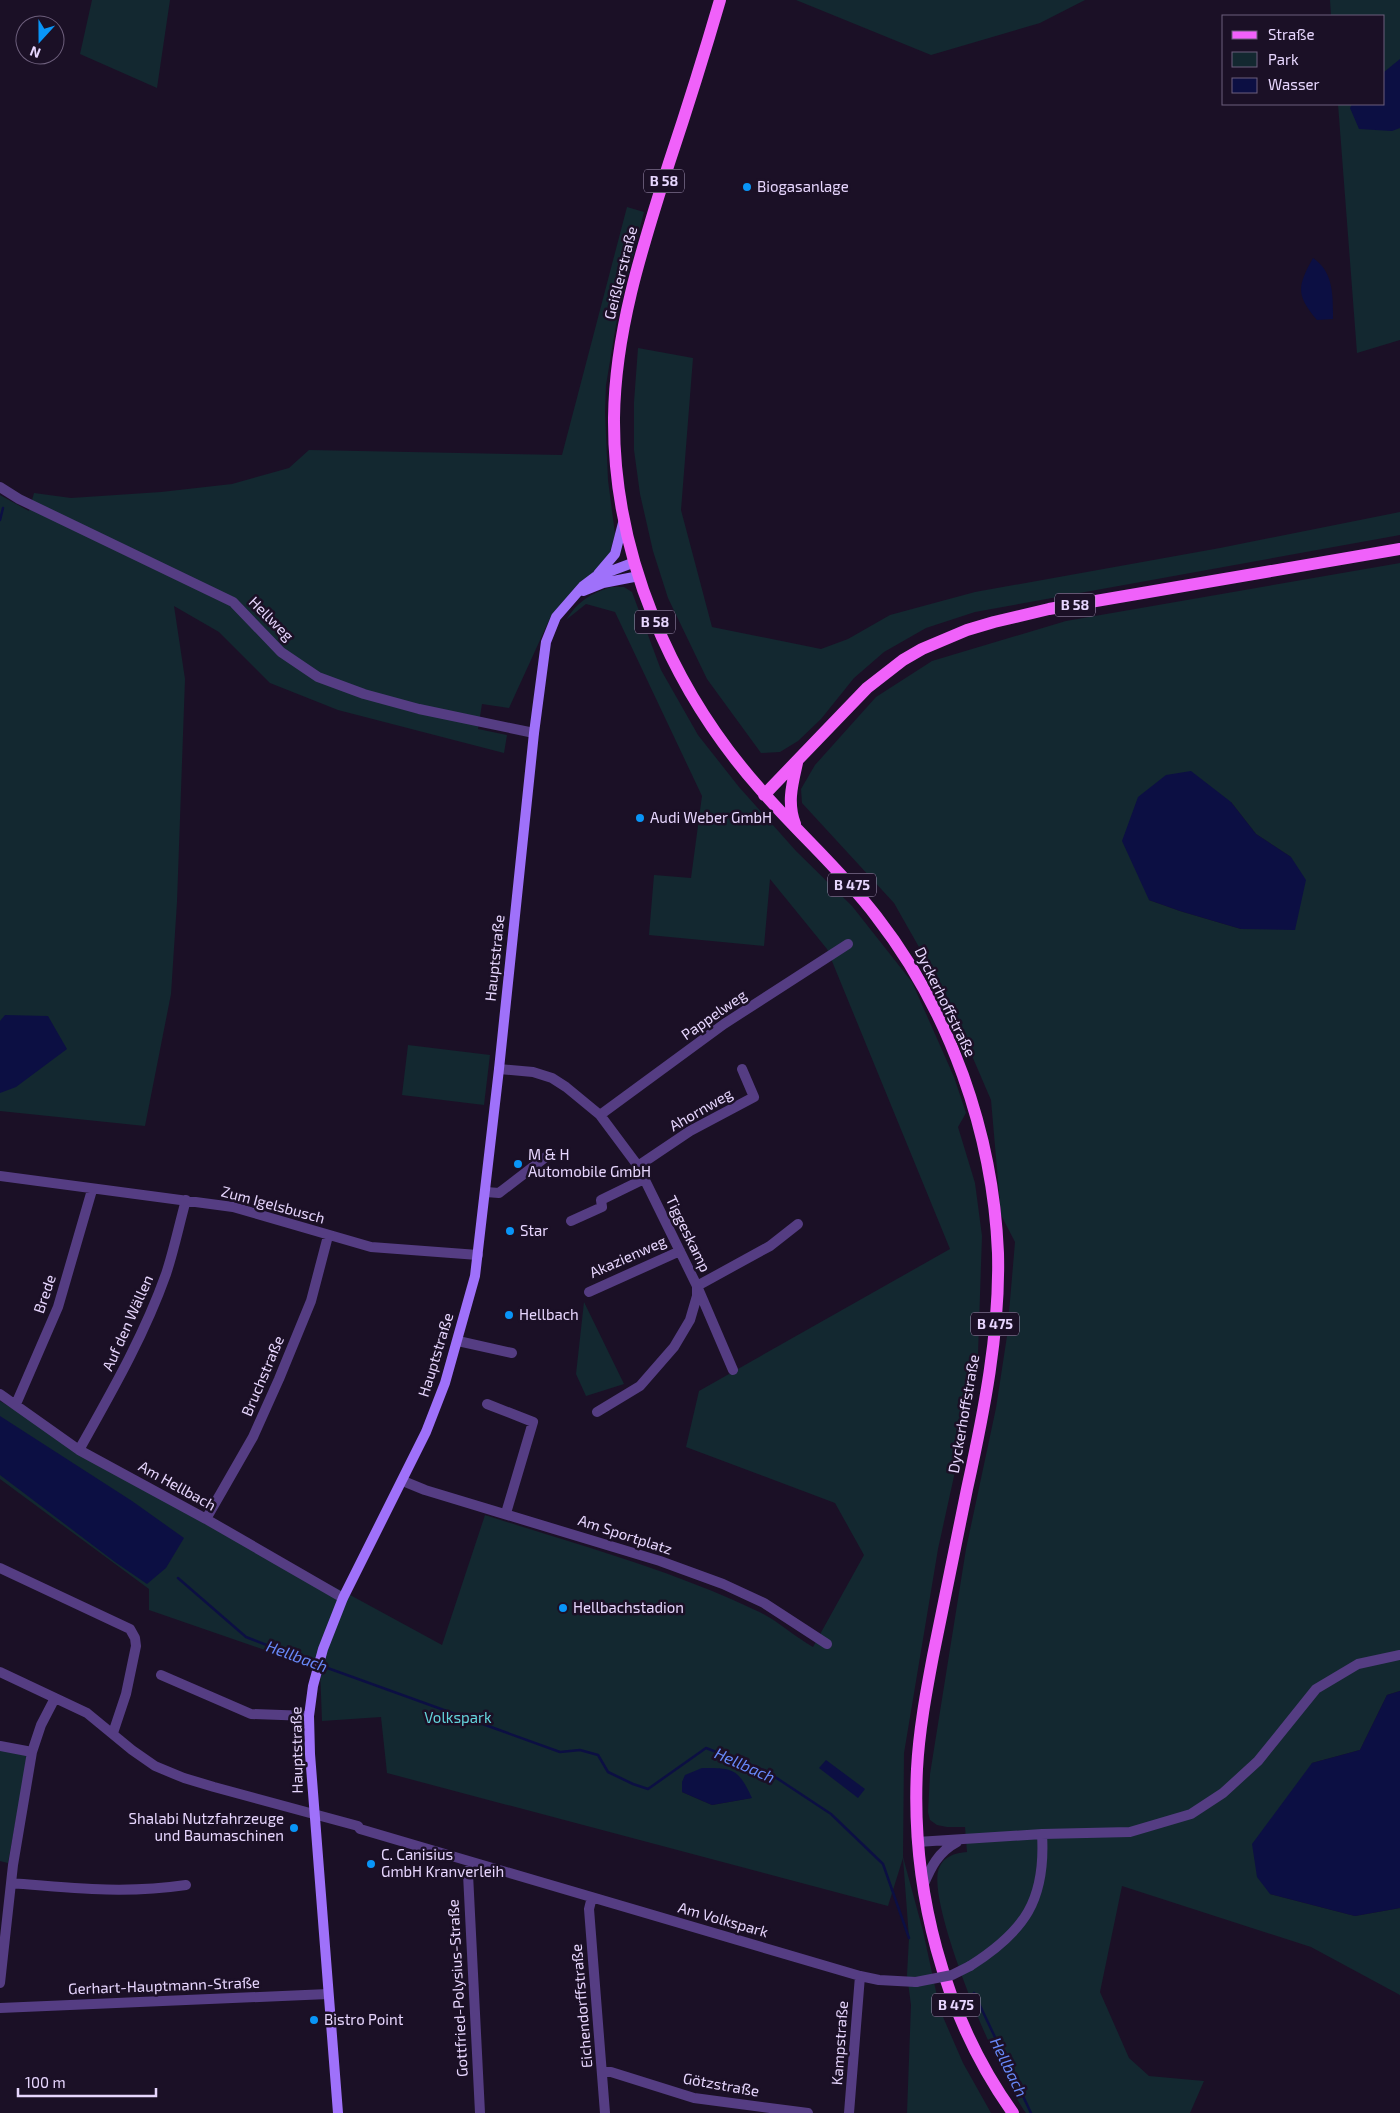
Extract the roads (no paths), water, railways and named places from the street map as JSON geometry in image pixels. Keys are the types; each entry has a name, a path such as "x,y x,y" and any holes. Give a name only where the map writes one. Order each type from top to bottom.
{"main road":[{"name":"Geißlerstraße","path":"636,562 624,518 617,480 614,413 618,364 626,315 640,258 720,0"},
{"name":"B 58","path":"764,795 867,688 884,674 922,649 967,630 1049,609 1400,549"},
{"name":"Dyckerhoffstraße","path":"636,562 639,576 656,623 675,666 700,710 732,757 764,795 848,881 878,918 920,982 950,1042 971,1099 986,1153 998,1254 997,1297 992,1354 980,1430 940,1617 922,1714 917,1764 917,1842 923,1887 940,1961 955,2003 976,2052 1013,2113"},
{"path":"796,763 790,791 790,806 798,830"}],"street":[{"name":"Hellweg","path":"0,487 19,499 233,602 281,652 318,677 364,694 419,709 534,733"},
{"path":"595,577 615,554 624,518"},
{"name":"Hauptstraße","path":"338,2113 314,1815 309,1716 312,1686 323,1649 343,1598 426,1432 445,1383 475,1276 486,1192 534,733 546,642 556,617 577,593 595,577 636,562"},
{"name":"Hauptstraße","path":"577,593 603,583 639,576"},
{"name":"Pappelweg","path":"600,1115 724,1024 848,944"},
{"name":"Tiggeskamp","path":"499,1069 533,1072 552,1078 566,1086 600,1115 638,1166 697,1286 733,1370"},
{"name":"Ahornweg","path":"638,1166 690,1131 754,1097 742,1069"},
{"path":"486,1192 499,1193 551,1153"},
{"name":"Zum Igelsbusch","path":"0,1176 92,1190 233,1207 371,1247 478,1255"},
{"path":"571,1221 602,1207 601,1200 644,1179"},
{"name":"Brede","path":"16,1404 58,1307 92,1190"},
{"name":"Auf den Wällen","path":"79,1450 120,1377 166,1274 186,1200"},
{"path":"697,1286 754,1256 798,1224"},
{"name":"Bruchstraße","path":"206,1519 253,1437 279,1379 311,1301 328,1236"},
{"name":"Akazienweg","path":"589,1292 680,1251"},
{"name":"Tiggeskamp","path":"597,1412 640,1386 674,1347 690,1320 697,1286"},
{"path":"458,1340 512,1353"},
{"name":"Am Hellbach","path":"0,1394 79,1450 206,1519 343,1598"},
{"path":"487,1404 532,1422 506,1513"},
{"name":"Am Sportplatz","path":"403,1481 425,1490 660,1561 723,1584 764,1603 827,1644"},
{"path":"0,1568 130,1629 136,1638 136,1646 126,1694 113,1733"},
{"path":"917,1842 1042,1834 1071,1835 1130,1832 1191,1814 1223,1793 1258,1761 1316,1689 1358,1664 1400,1655"},
{"name":"Am Volkspark","path":"0,1672 87,1713 132,1750 155,1766 184,1778 879,1980 916,1982 952,1974 970,1966 992,1952 1017,1930 1034,1901 1040,1880 1043,1856 1042,1834"},
{"path":"161,1675 251,1714 309,1716"},
{"path":"0,1982 3,1926 32,1752 41,1725 55,1698"},
{"path":"0,1746 32,1752"},
{"path":"923,1887 931,1866 944,1849 960,1840"},
{"name":"Gottfried-Polysius-Straße","path":"471,1862 468,1874 480,2113"},
{"path":"11,1883 101,1891 155,1890 186,1885"},
{"name":"Eichendorffstraße","path":"592,1897 589,1909 605,2113"},
{"name":"Kampstraße","path":"849,2113 860,1976"},
{"name":"Gerhart-Hauptmann-Straße","path":"0,2008 328,1994"},
{"name":"Götzstraße","path":"602,2072 611,2072 694,2098 808,2113"}],"water":[{"path":"1400,59 1400,128 1392,131 1359,129 1350,108 1352,105 1385,105 1385,71"},
{"path":"1313,258 1329,277 1333,319 1317,320 1302,297 1301,290 1304,276"},
{"path":"1191,771 1231,802 1256,834 1291,857 1306,880 1295,930 1241,929 1149,900 1122,841 1138,797 1166,775"},
{"path":"5,1015 48,1016 67,1049 16,1087 0,1093 0,1021"},
{"path":"0,1416 132,1501 184,1538 166,1568 147,1584 0,1475"},
{"path":"1400,1691 1400,1908 1355,1916 1270,1894 1257,1877 1252,1844 1312,1763 1360,1750 1387,1695"},
{"path":"826,1760 865,1789 858,1798 819,1768"},
{"path":"702,1768 721,1768 738,1775 752,1798 712,1805 682,1792 682,1782 685,1775"}],"waterway":[{"path":"0,520 3,508"},
{"name":"Hellbach","path":"178,1578 246,1637 316,1664"},
{"name":"Hellbach","path":"322,1666 560,1752 580,1750 598,1755 608,1772 648,1789 706,1748 766,1771 831,1814 883,1864 909,1938"},
{"name":"Hellbach","path":"974,1993 1031,2113"}],"place":[{"name":"Biogasanlage","path":"747,187"},
{"name":"Audi Weber GmbH","path":"640,818"},
{"name":"M & H Automobile GmbH","path":"518,1164"},
{"name":"Star","path":"510,1231"},
{"name":"Hellbach","path":"509,1315"},
{"name":"Hellbachstadion","path":"563,1608"},
{"name":"Shalabi Nutzfahrzeuge und Baumaschinen","path":"294,1828"},
{"name":"C. Canisius GmbH Kranverleih","path":"371,1864"},
{"name":"Bistro Point","path":"314,2020"}],"park label":[{"name":"Volkspark","path":"458,1718"}]}
